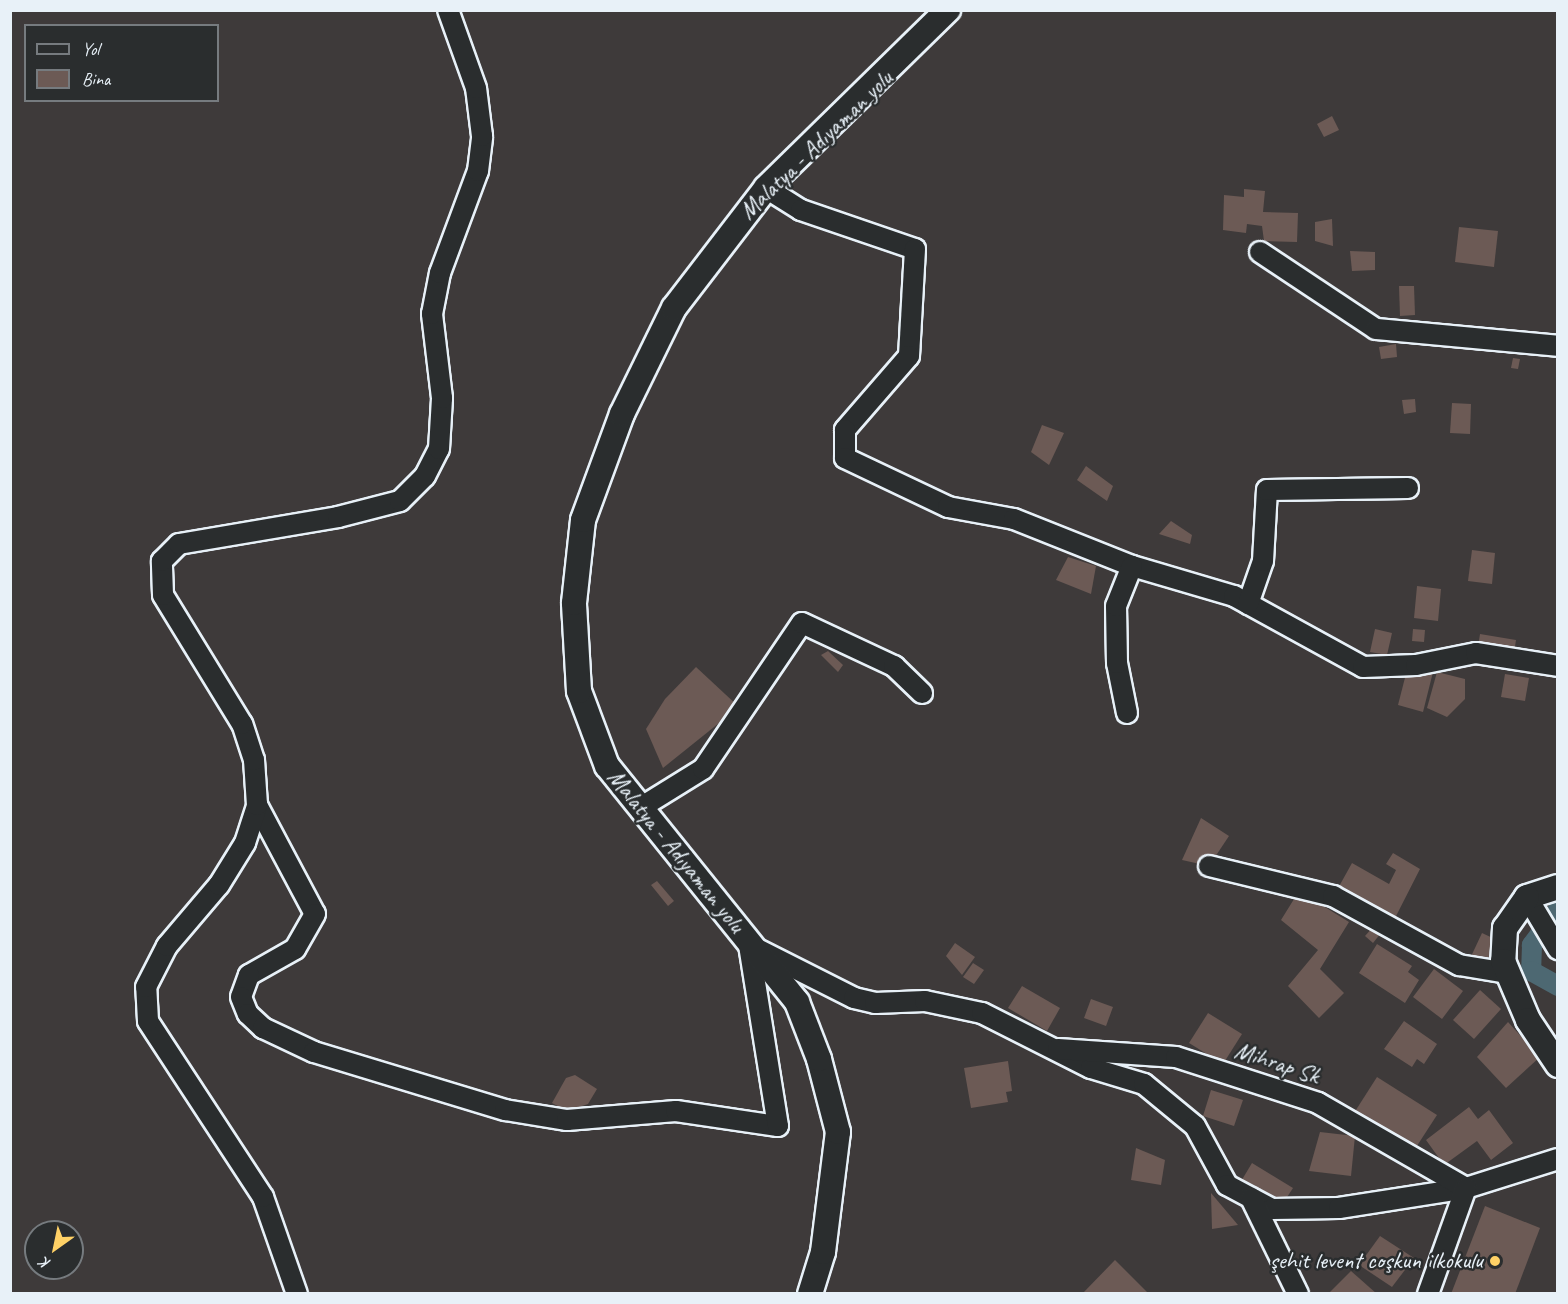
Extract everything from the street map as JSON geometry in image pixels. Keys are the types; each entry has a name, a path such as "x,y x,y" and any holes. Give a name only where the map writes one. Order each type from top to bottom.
{"main road":[{"name":"Malatya - Adıyaman yolu","path":"810,1293 823,1252 838,1132 796,1002 607,766 579,691 574,603 583,520 622,414 674,308 766,188 948,10"},
{"path":"1557,887 1527,897 1505,928 1503,961 1528,1020 1557,1065"}],"street":[{"path":"448,10 476,88 482,136 478,171 440,273 432,314 442,398 439,449 425,476 400,501 338,517 179,544 162,561 163,594 242,724 254,760 257,806 315,914 295,949 249,975 241,997 249,1014 263,1028 314,1052 505,1110 567,1120 676,1111 778,1126 750,945"},
{"path":"766,188 801,210 915,249 909,356 845,430 845,458 948,507 1014,519 1132,566 1248,604 1364,666 1416,665 1476,653 1557,666"},
{"path":"1260,252 1376,329 1557,346"},
{"path":"1248,604 1263,561 1267,490 1408,488"},
{"path":"1127,713 1117,663 1116,606 1132,566"},
{"path":"640,808 703,769 802,623 894,666 922,693"},
{"path":"257,806 235,860 167,946 146,987 148,1021 263,1197 297,1293"},
{"path":"1209,866 1333,896 1459,964 1508,974"},
{"path":"1527,897 1557,949"},
{"path":"750,945 854,998 925,1001 982,1013 1051,1048 1144,1084 1194,1126 1227,1185 1272,1209 1340,1208 1466,1188 1557,1159"},
{"name":"Mihrap Sk","path":"1051,1048 1176,1057 1318,1103 1466,1188"},
{"path":"1428,1293 1466,1188"},
{"path":"1251,1198 1298,1293"}],"building":[{"path":"1332,116 1339,130 1324,137 1317,124"},
{"path":"1244,189 1265,191 1263,212 1298,213 1297,242 1264,241 1262,226 1247,224 1246,233 1223,230 1224,195 1244,197"},
{"path":"1332,219 1333,246 1315,241 1315,222"},
{"path":"1459,227 1498,231 1494,267 1455,262"},
{"path":"1350,251 1375,252 1375,270 1352,271"},
{"path":"1399,286 1414,286 1415,315 1400,316"},
{"path":"1396,344 1397,357 1381,359 1379,347"},
{"path":"1513,358 1520,359 1518,369 1511,368"},
{"path":"1415,399 1416,412 1404,414 1402,400"},
{"path":"1452,403 1471,404 1470,434 1450,433"},
{"path":"1042,425 1064,433 1049,465 1031,452"},
{"path":"1086,466 1113,486 1107,501 1077,480"},
{"path":"1171,521 1192,535 1190,544 1159,534"},
{"path":"1472,550 1495,553 1492,584 1468,581"},
{"path":"1068,557 1096,566 1091,594 1056,580"},
{"path":"1417,586 1441,589 1438,621 1414,618"},
{"path":"1375,629 1392,633 1387,655 1370,652"},
{"path":"1413,629 1425,630 1424,642 1412,641"},
{"path":"1480,634 1516,640 1514,653 1478,647"},
{"path":"828,651 843,665 838,672 821,655"},
{"path":"1408,666 1433,672 1423,712 1398,705"},
{"path":"696,667 739,707 663,768 646,729 665,699"},
{"path":"1437,672 1465,679 1465,699 1447,717 1427,708"},
{"path":"1505,674 1529,678 1525,701 1501,697"},
{"path":"1201,818 1229,836 1209,866 1182,860"},
{"path":"1393,853 1420,869 1393,922 1337,890 1352,863 1389,884 1396,870 1386,864"},
{"path":"657,881 674,901 668,906 651,885"},
{"path":"1299,891 1349,922 1320,969 1344,993 1319,1018 1288,986 1318,950 1281,920"},
{"path":"1373,927 1381,933 1373,943 1365,936"},
{"path":"1482,933 1516,949 1500,981 1467,965"},
{"path":"955,943 975,957 962,975 946,956"},
{"path":"1377,944 1412,966 1408,972 1419,980 1405,1003 1359,973"},
{"path":"973,963 984,970 974,984 963,977"},
{"path":"1434,969 1463,991 1442,1019 1413,997"},
{"path":"1022,986 1060,1008 1047,1031 1008,1008"},
{"path":"1480,990 1501,1009 1474,1039 1453,1020"},
{"path":"1091,999 1113,1007 1106,1026 1084,1018"},
{"path":"1208,1013 1242,1034 1223,1064 1189,1043"},
{"path":"1404,1021 1437,1044 1424,1064 1417,1059 1412,1067 1384,1049"},
{"path":"1508,1022 1540,1057 1506,1088 1477,1057"},
{"path":"1008,1061 1012,1091 1006,1092 1008,1102 971,1108 964,1068"},
{"path":"575,1075 597,1089 588,1104 567,1111 552,1103 566,1078"},
{"path":"1377,1077 1437,1115 1413,1152 1354,1113"},
{"path":"1211,1090 1243,1100 1234,1126 1203,1116"},
{"path":"1469,1107 1478,1119 1489,1110 1513,1143 1491,1160 1477,1141 1444,1165 1426,1140"},
{"path":"1320,1132 1355,1136 1351,1176 1309,1171"},
{"path":"1136,1148 1165,1160 1161,1185 1131,1180"},
{"path":"1252,1163 1293,1188 1274,1217 1234,1193"},
{"path":"1211,1193 1238,1225 1212,1229"},
{"name":"şehit levent coşkun ilkokulu","path":"1485,1206 1540,1228 1515,1294 1451,1294"},
{"path":"1380,1236 1414,1258 1392,1287 1359,1265"},
{"path":"1115,1260 1149,1294 1082,1294"},
{"path":"1351,1271 1377,1294 1328,1294"}],"waterway":[{"path":"1558,910 1532,945 1531,971 1558,986"}],"place":[{"name":"şehit levent coşkun ilkokulu","path":"1495,1261"}]}
